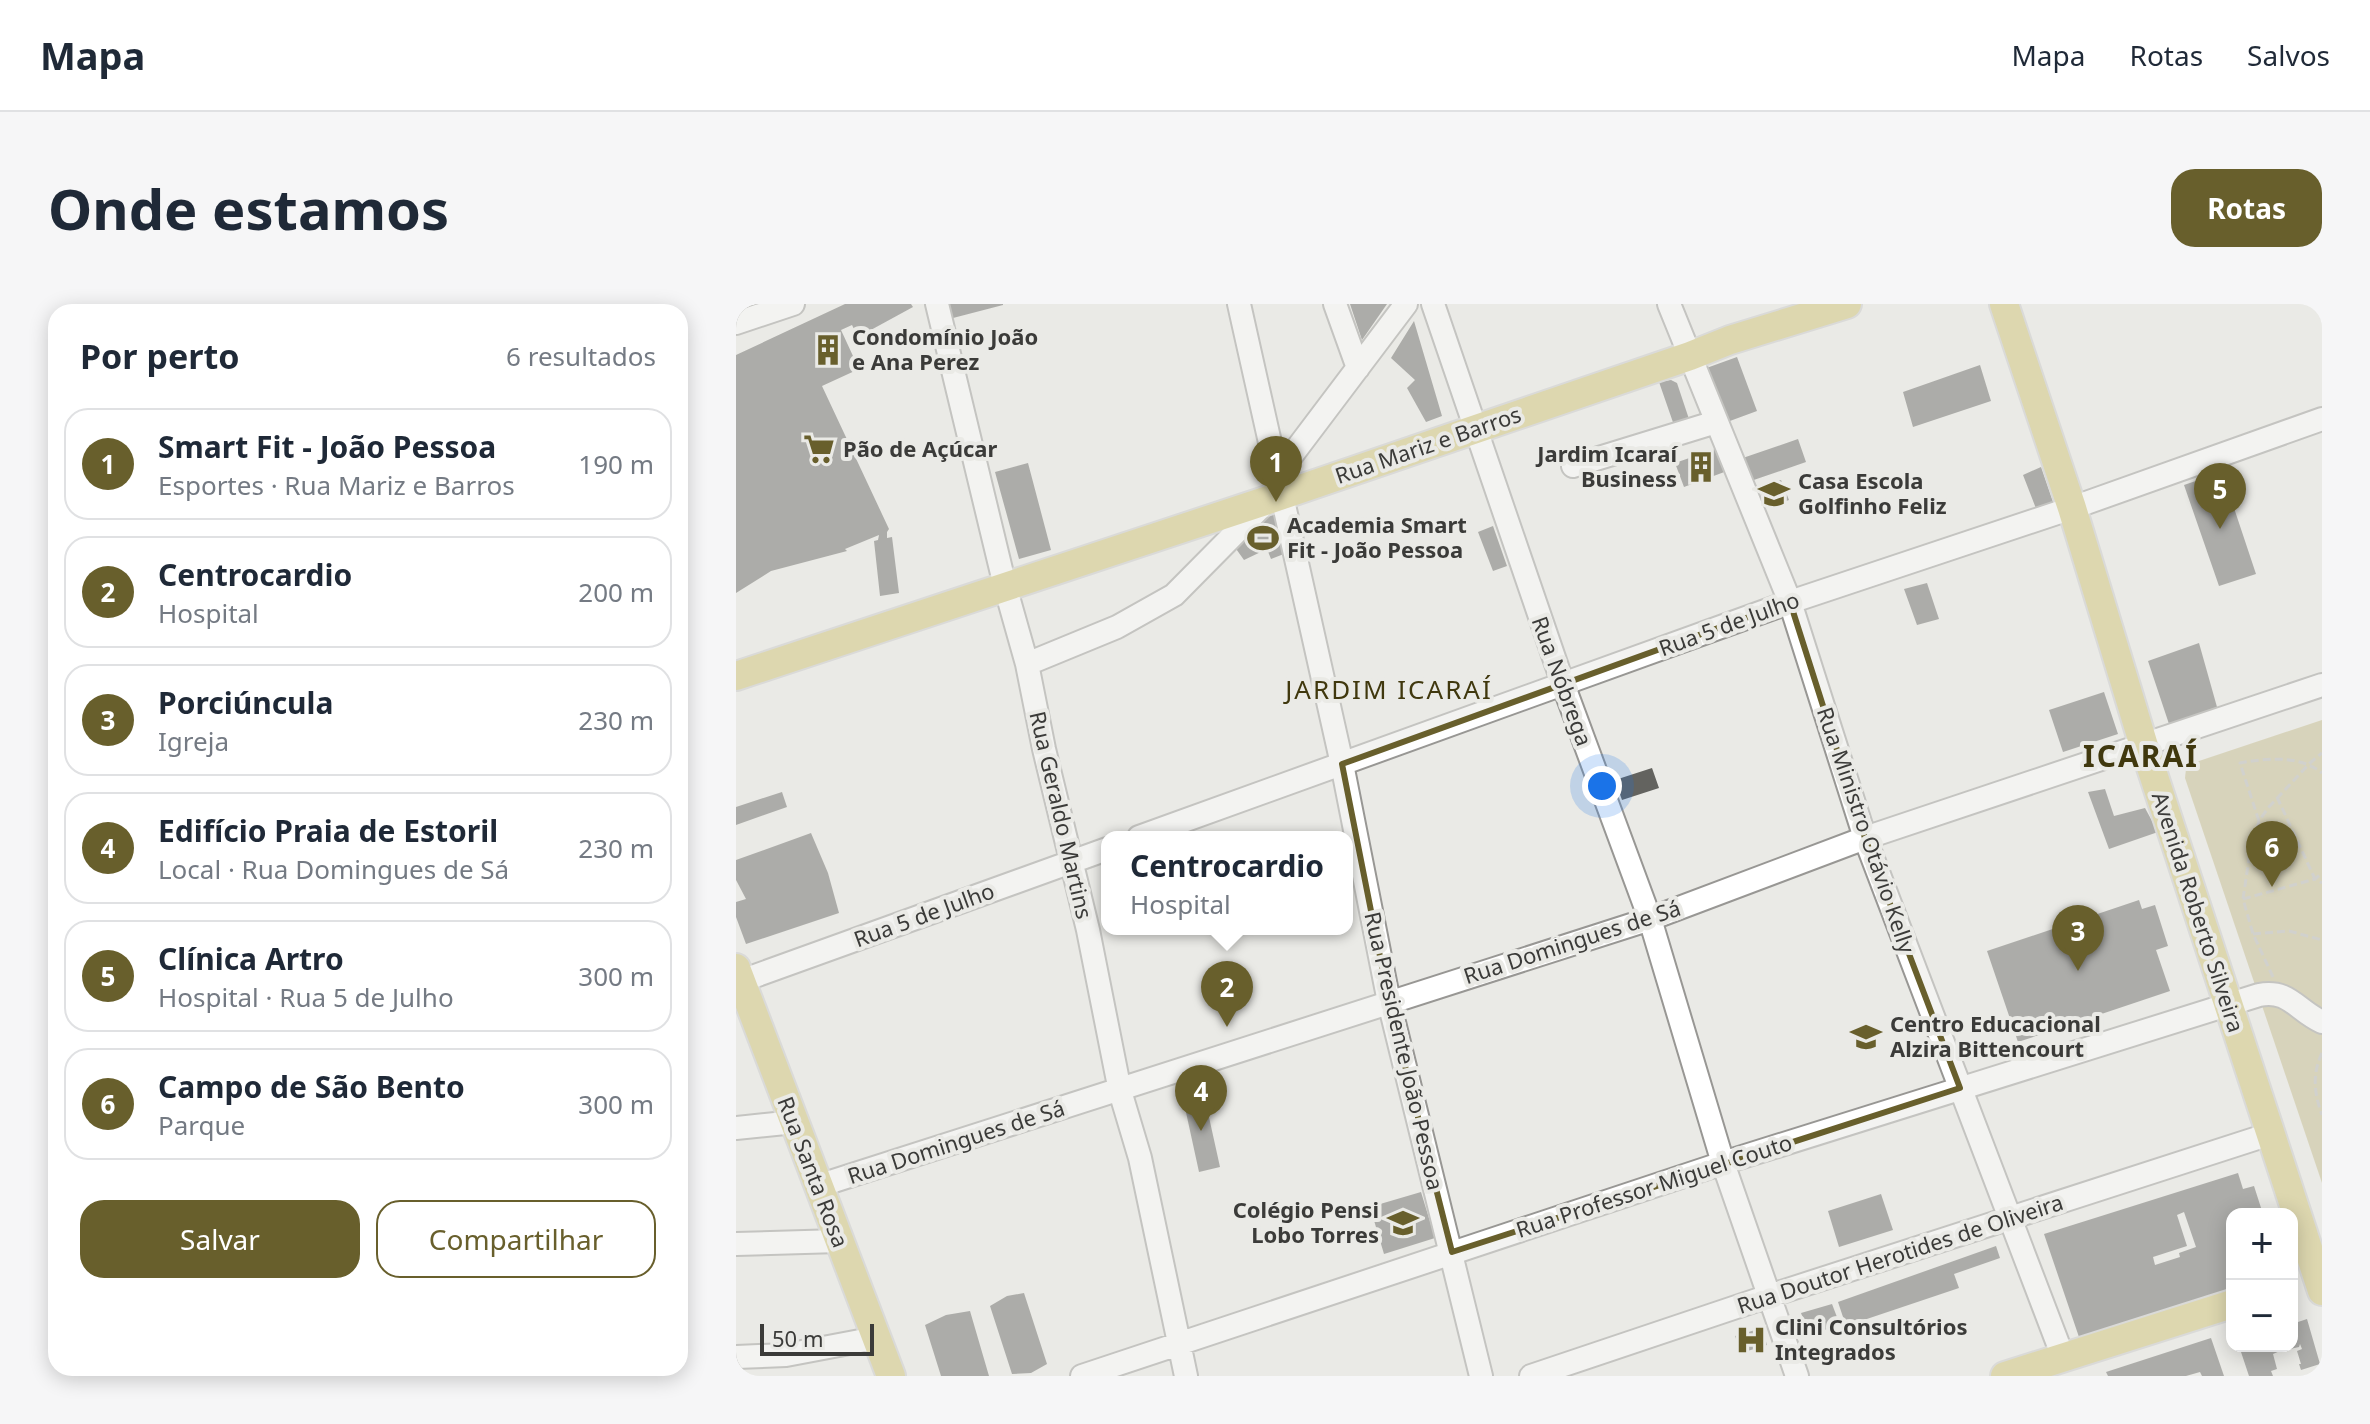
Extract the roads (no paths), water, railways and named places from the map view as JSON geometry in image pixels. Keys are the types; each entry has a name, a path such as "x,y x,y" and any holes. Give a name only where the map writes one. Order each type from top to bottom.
{"main road":[{"name":"Rua Mariz e Barros","path":"736,676 1275,497 1730,340 1847,304"},
{"name":"Avenida Roberto Silveira","path":"2004,304 2229,1004 2313,1283"},
{"name":"Rua Santa Rosa","path":"738,975 891,1376"},
{"path":"2005,1376 2226,1306"}],"street":[{"path":"736,323 793,304"},
{"name":"Rua Geraldo Martins","path":"937,304 1005,586 1027,664 1088,930 1120,1091 1140,1158 1186,1376"},
{"name":"Rua Presidente João Pessoa","path":"1239,304 1274,465 1275,497 1342,764 1389,1002 1481,1376"},
{"path":"1335,304 1358,368"},
{"path":"1274,465 1289,459 1406,304"},
{"name":"Rua Nóbrega","path":"1433,304 1563,684 1650,919 1723,1163 1797,1376"},
{"name":"Rua Ministro Otávio Kelly","path":"1669,304 1790,602 1865,838 2063,1357"},
{"name":"Rua 5 de Julho","path":"1156,831 1790,602 2072,508 2322,419"},
{"path":"1573,466 1716,422"},
{"path":"1027,664 1117,627 1174,595 1275,497"},
{"name":"Rua Domingues de Sá","path":"818,1186 1650,919 1865,838 2322,685"},
{"name":"Rua 5 de Julho","path":"738,975 1101,851"},
{"name":"Rua Professor Miguel Couto","path":"1082,1376 1723,1163 2229,1004 2273,993 2282,994 2322,1022"},
{"path":"736,1128 795,1122"},
{"name":"Rua Doutor Herotides de Oliveira","path":"1531,1376 2270,1134"},
{"path":"736,1244 839,1241"},
{"path":"736,1357 786,1355 876,1338"}],"place":[{"name":"Condomínio João e Ana Perez","path":"828,350"},
{"name":"Pão de Açúcar","path":"819,449"},
{"name":"Jardim Icaraí Business","path":"1701,467"},
{"name":"Casa Escola Golfinho Feliz","path":"1774,494"},
{"name":"Smart Fit - João Pessoa","path":"1276,502"},
{"name":"Clínica Artro","path":"2220,529"},
{"name":"Academia Smart Fit - João Pessoa","path":"1263,538"},
{"name":"Campo de São Bento","path":"2272,887"},
{"name":"Porciúncula","path":"2078,971"},
{"name":"Centrocardio","path":"1227,1027"},
{"name":"Centro Educacional Alzira Bittencourt","path":"1866,1037"},
{"name":"Edifício Praia de Estoril","path":"1201,1131"},
{"name":"Colégio Pensi Lobo Torres","path":"1403,1223"},
{"name":"Clini Consultórios Integrados","path":"1751,1340"}],"district":[{"name":"JARDIM ICARAÍ","path":"1389,690"},
{"name":"ICARAÍ","path":"2141,757"}]}
